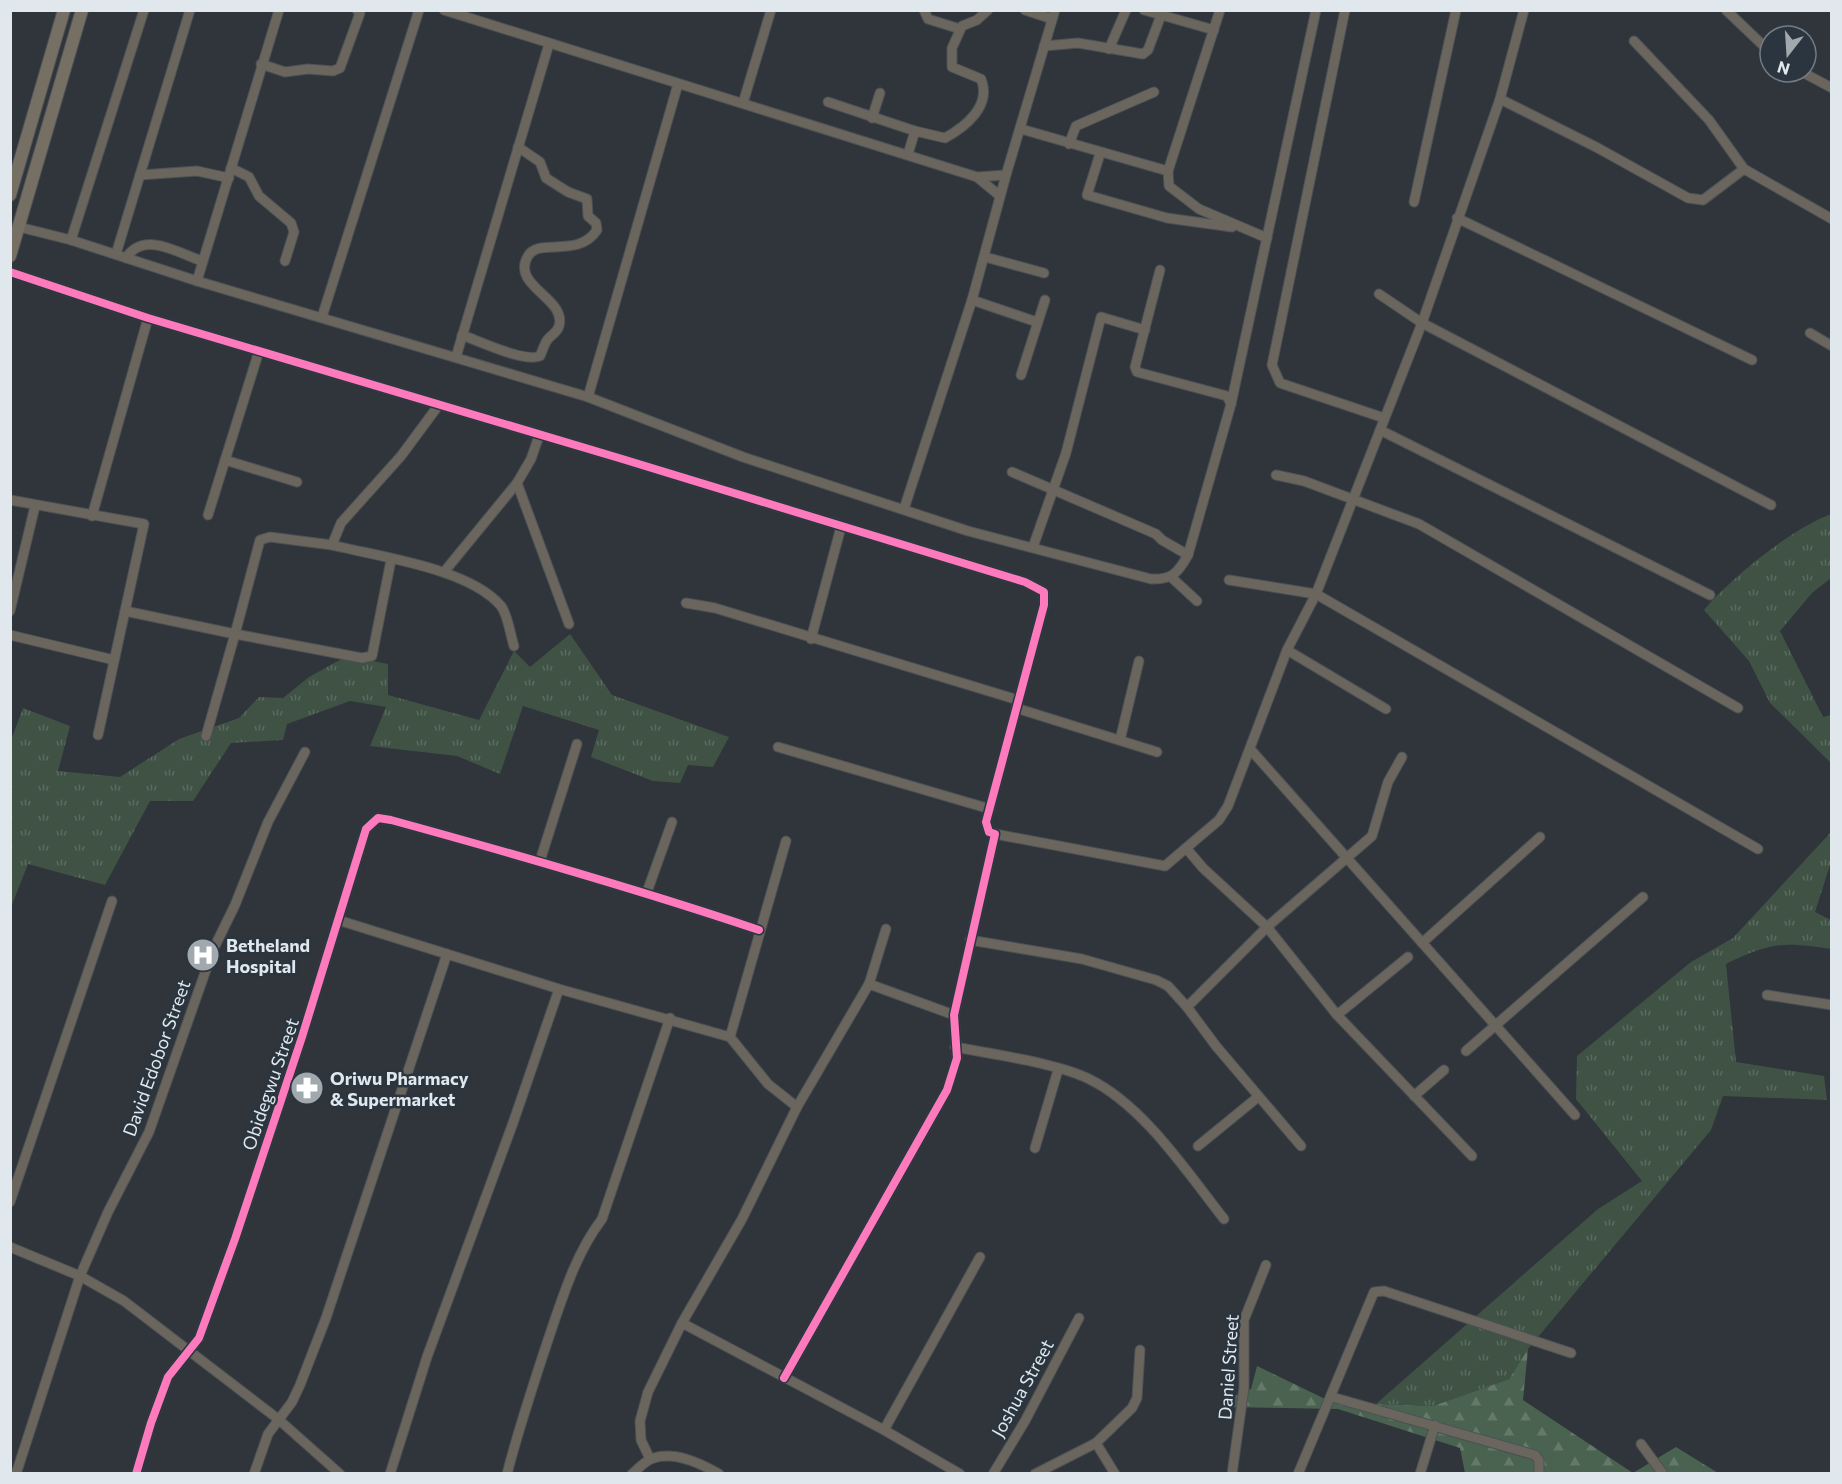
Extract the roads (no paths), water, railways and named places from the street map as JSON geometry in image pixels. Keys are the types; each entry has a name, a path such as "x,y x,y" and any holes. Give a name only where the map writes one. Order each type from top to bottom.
{"main road":[{"path":"10,195 64,10"},
{"path":"10,256 82,10"},
{"path":"38,102 55,107"}],"street":[{"path":"70,240 144,10"},
{"path":"116,254 190,10"},
{"path":"197,281 279,10"},
{"path":"261,64 285,72 308,69 333,71 340,68 357,25 360,13 357,10"},
{"path":"322,317 419,10"},
{"path":"444,10 977,177 1000,196"},
{"path":"743,103 771,10"},
{"path":"924,10 928,19 960,29"},
{"path":"828,102 872,118 945,138 968,125 981,102 983,85 981,79 952,67 952,48 960,29 977,20 988,10"},
{"path":"904,508 985,257 1000,196 1053,15 1025,10"},
{"path":"1109,49 1126,10"},
{"path":"1144,10 1162,12 1214,30"},
{"path":"1220,10 1168,171 1169,186 1184,200 1267,238"},
{"path":"19,227 70,240 197,281 588,397 743,456 968,531 1150,579 1172,577 1179,572 1188,555 1231,404 1316,10"},
{"path":"1345,10 1272,365 1280,382 1384,418"},
{"path":"1414,202 1456,10"},
{"path":"10,272 148,318 1025,582 1044,592 1045,601 987,828 994,834 1166,866 1219,820 1228,806 1287,650 1316,594 1422,323 1500,99 1524,10"},
{"path":"1726,10 1758,41"},
{"path":"1044,46 1078,43 1143,54 1148,50 1162,12"},
{"path":"1634,41 1709,120 1743,169 1832,219"},
{"path":"456,357 549,44"},
{"path":"1818,81 1832,88"},
{"path":"588,397 678,84"},
{"path":"872,118 880,93"},
{"path":"1069,144 1076,126 1154,93"},
{"path":"1500,99 1596,147 1689,198 1703,200 1743,169"},
{"path":"1021,129 1100,154 1168,171"},
{"path":"908,154 915,131"},
{"path":"462,335 522,356 533,358 540,356 549,338 558,329 560,319 556,309 525,273 526,258 532,251 545,246 568,248 592,236 597,230 596,224 588,216 587,199 568,192 546,178 540,162 518,147"},
{"path":"1100,154 1087,195 1167,218 1204,225 1242,228"},
{"path":"231,168 249,177 259,196 291,223 294,232 285,261"},
{"path":"140,175 197,171 229,178"},
{"path":"977,177 1006,175"},
{"path":"1457,218 1752,360"},
{"path":"126,258 132,249 145,243 155,244 202,261"},
{"path":"985,257 1044,273"},
{"path":"1160,270 1135,367 1137,372 1227,396 1231,404"},
{"path":"1379,294 1422,323 1771,505"},
{"path":"972,300 1037,322"},
{"path":"1021,375 1045,300"},
{"path":"92,516 148,318"},
{"path":"1033,547 1054,491 1101,318 1145,330"},
{"path":"1810,333 1832,346"},
{"path":"208,515 260,351"},
{"path":"332,544 341,524 402,456 438,406"},
{"path":"1380,430 1710,595"},
{"path":"444,572 517,483 531,459 539,436"},
{"path":"225,460 297,482"},
{"path":"1012,472 1156,534 1188,555"},
{"path":"1276,475 1304,481 1419,524 1738,708"},
{"path":"517,483 569,624"},
{"path":"10,500 144,524 98,735"},
{"path":"10,611 35,506"},
{"path":"811,639 841,527"},
{"path":"206,736 260,540 270,537 332,544 444,572 489,595 503,608 514,646"},
{"path":"125,611 362,658 372,656 391,560"},
{"path":"1172,577 1197,601"},
{"path":"1229,580 1316,594 1758,849"},
{"path":"686,603 715,608 1017,704 1157,752"},
{"path":"10,635 114,660"},
{"path":"1287,650 1386,709"},
{"path":"1120,740 1139,661"},
{"path":"578,744 540,861 646,892 759,930"},
{"path":"778,747 990,809"},
{"path":"1251,750 1575,1115"},
{"name":"David Edobor Street","path":"16,1473 80,1276 108,1212 149,1131 213,950 235,904 268,822 305,752"},
{"path":"1187,1007 1267,927 1372,836 1388,782 1402,758"},
{"name":"Obidegwu Street","path":"136,1473 168,1377 199,1338 235,1239 319,987 370,823 378,818 391,820 540,861"},
{"path":"646,892 672,822"},
{"path":"784,1378 947,1090 956,1068 954,1015 994,834"},
{"path":"1422,943 1540,837"},
{"path":"730,1037 786,841"},
{"path":"1186,848 1203,868 1267,927 1337,1015 1472,1156"},
{"path":"1466,1051 1642,897"},
{"path":"10,1202 112,901"},
{"path":"338,920 559,989 670,1018 730,1037 768,1084 797,1107"},
{"path":"650,1459 641,1440 640,1421 648,1392 682,1323 742,1219 797,1107 868,984 886,929"},
{"path":"970,940 1082,959 1156,980 1168,986 1301,1146"},
{"path":"254,1473 268,1434 292,1402 326,1318 447,954"},
{"path":"1337,1015 1408,957"},
{"path":"868,984 954,1015"},
{"path":"390,1473 427,1357 513,1123 559,989"},
{"path":"1767,995 1832,1005"},
{"path":"507,1473 522,1419 562,1299 584,1246 602,1219 670,1018"},
{"path":"955,1047 1086,1077 1124,1102 1163,1143 1224,1219"},
{"path":"1035,1148 1058,1070"},
{"path":"1414,1096 1444,1070"},
{"path":"1198,1146 1258,1097"},
{"path":"10,1247 80,1276 124,1301 278,1419 340,1473"},
{"path":"884,1430 980,1257"},
{"name":"Daniel Street","path":"1232,1473 1244,1388 1244,1320 1266,1265"},
{"path":"1298,1473 1332,1397 1371,1296 1379,1290 1571,1353"},
{"name":"Joshua Street","path":"993,1473 1025,1420 1079,1318"},
{"path":"682,1323 960,1473"},
{"path":"1035,1473 1096,1443 1132,1408 1137,1398 1140,1350"},
{"path":"1332,1397 1535,1455 1539,1460 1539,1473"},
{"path":"1420,1473 1435,1425"},
{"path":"1096,1443 1115,1473"},
{"path":"1641,1444 1663,1473"},
{"path":"632,1473 650,1459 664,1456 699,1462 719,1473"},
{"path":"699,1462 704,1473"}],"place":[{"name":"Betheland Hospital","path":"203,955"},
{"name":"Oriwu Pharmacy & Supermarket","path":"307,1088"}]}
